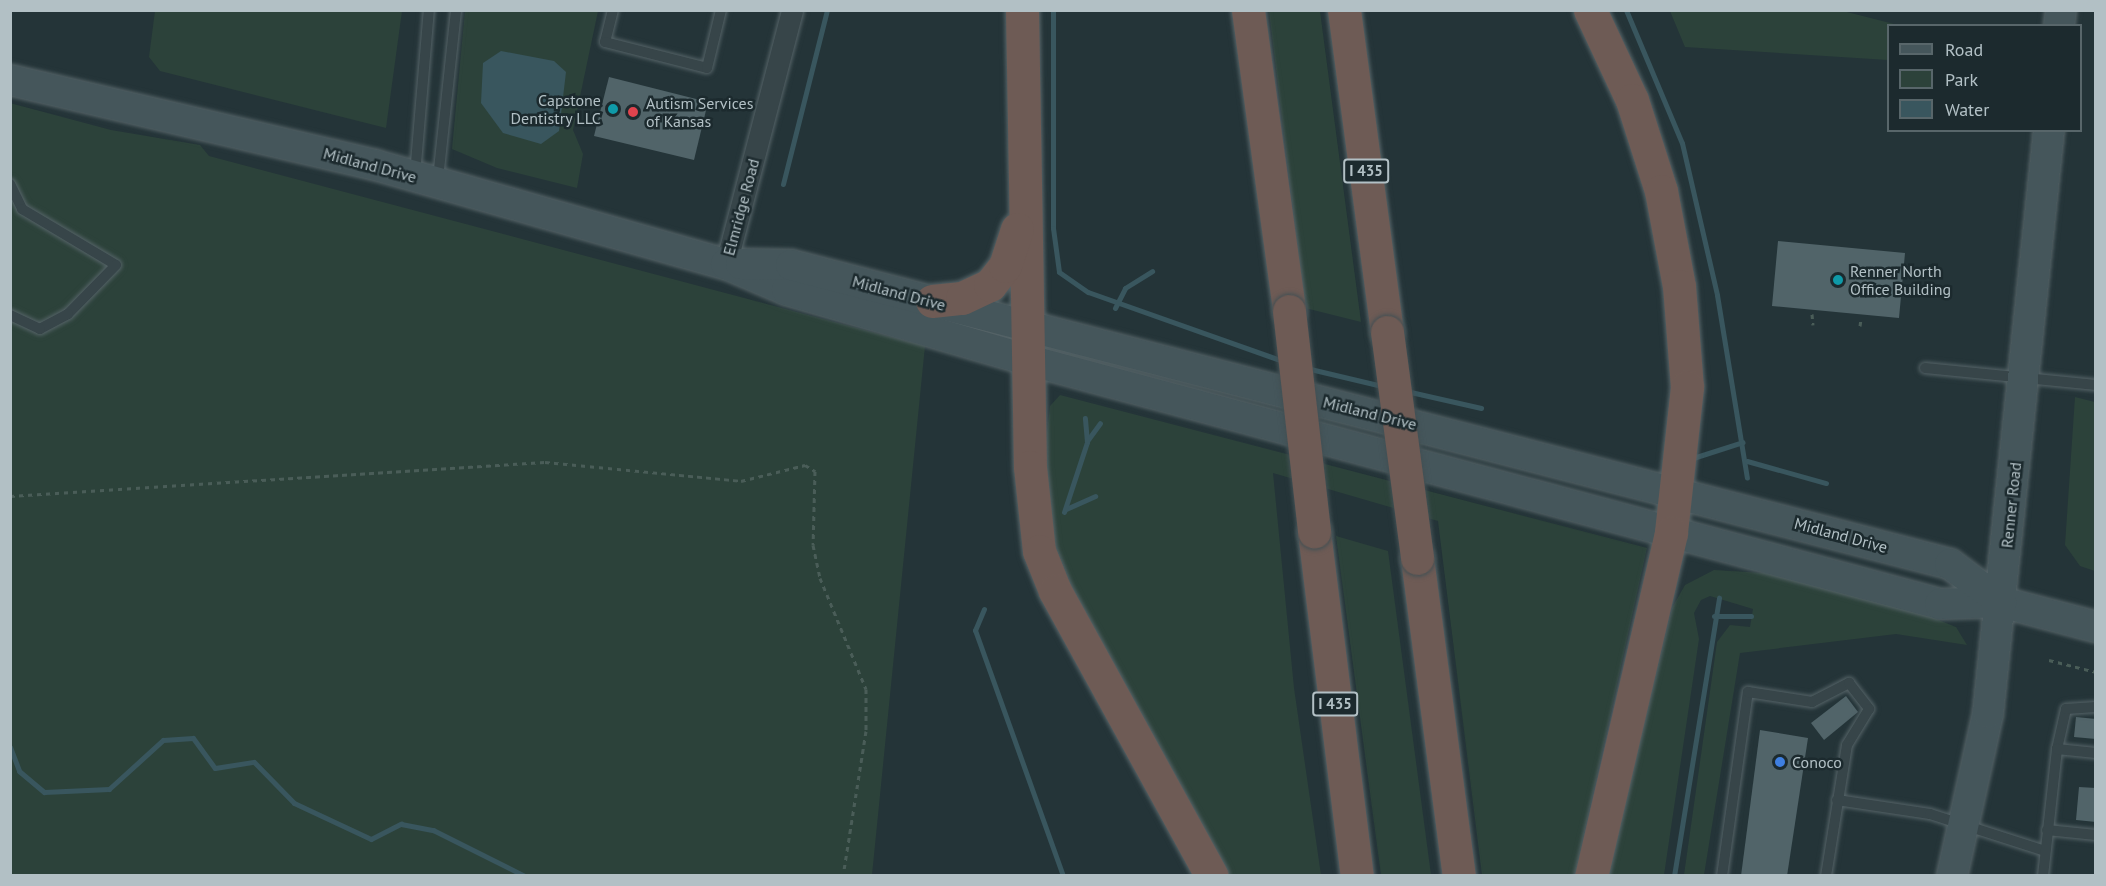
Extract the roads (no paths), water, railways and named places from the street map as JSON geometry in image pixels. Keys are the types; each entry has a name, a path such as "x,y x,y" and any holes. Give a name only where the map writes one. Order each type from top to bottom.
{"highway":[{"path":"1022,10 1022,210 1028,326 1032,516 1039,551 1055,591 1212,876"},
{"name":"I 435","path":"1248,10 1288,311 1357,876"},
{"name":"I 435","path":"1344,10 1459,876"},
{"path":"1590,10 1636,111 1673,245 1687,387 1678,492 1671,533 1591,876"},
{"path":"932,301 974,294 998,277 1022,210"}],"main road":[{"name":"Midland Drive","path":"11,83 426,179 726,264 787,290 1028,360 1940,604 2001,602 2096,627"},
{"name":"Renner Road","path":"1952,876 1966,827 1988,713 2049,132"},
{"name":"Midland Drive","path":"726,264 791,265 1950,564 2001,602"}],"street":[{"name":"Elmridge Road","path":"726,264 792,10"}],"lane":[{"path":"426,179 429,10"},
{"path":"426,179 456,10"},
{"path":"613,10 605,42 707,68 721,10"},
{"path":"10,184 22,209 116,265 68,314 40,329 10,315"},
{"path":"1925,368 2096,385"},
{"path":"1722,876 1748,692 1812,702 1849,683 1869,709 1847,745 1826,876"},
{"path":"2043,876 2057,749 2066,709 2096,707"},
{"path":"2057,749 2096,753"},
{"path":"1837,800 1930,814 2045,851"},
{"path":"2047,830 2094,834"}],"water":[{"path":"501,51 554,61 566,72 559,131 541,144 503,133 481,103 483,63"}],"waterway":[{"path":"783,184 827,10"},
{"path":"1053,10 1053,228 1059,272 1088,292 1283,361"},
{"path":"1626,10 1682,143 1717,295 1747,478"},
{"path":"1115,308 1125,288 1152,271"},
{"path":"1306,368 1382,386"},
{"path":"1406,391 1481,408"},
{"path":"1064,512 1087,442 1085,418"},
{"path":"1087,441 1100,423"},
{"path":"1693,458 1743,442"},
{"path":"1747,461 1826,483"},
{"path":"1066,509 1095,496"},
{"path":"1674,876 1719,598"},
{"path":"984,609 975,630 1063,876"},
{"path":"1714,616 1751,616"},
{"path":"10,747 19,771 44,792 109,789 163,740 193,738 215,768 254,762 294,803 371,839 401,824 433,830 525,876"}],"place":[{"name":"Capstone Dentistry LLC","path":"613,109"},
{"name":"Autism Services of Kansas","path":"633,112"},
{"name":"Renner North Office Building","path":"1838,280"},
{"name":"Conoco","path":"1780,762"}]}
